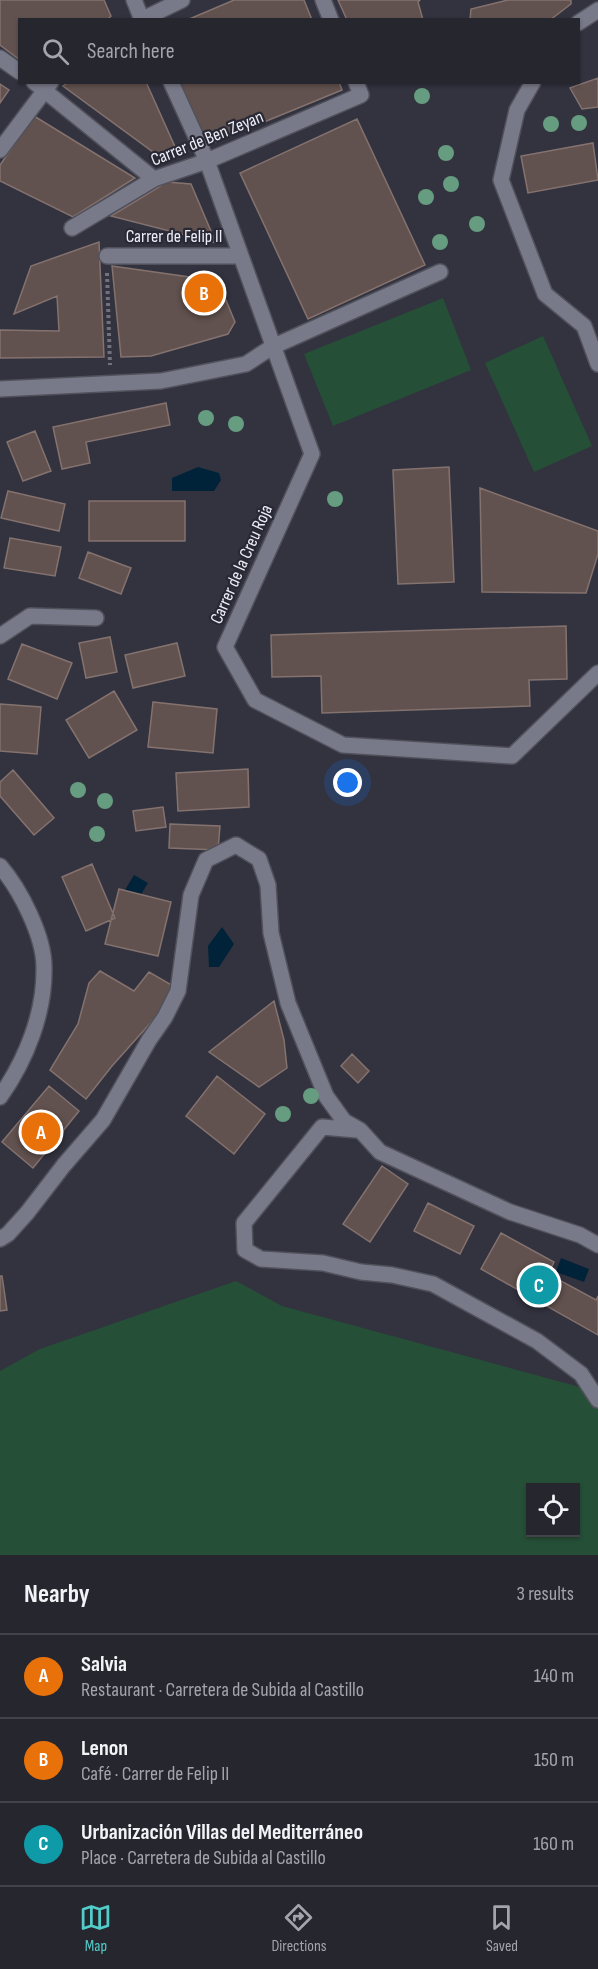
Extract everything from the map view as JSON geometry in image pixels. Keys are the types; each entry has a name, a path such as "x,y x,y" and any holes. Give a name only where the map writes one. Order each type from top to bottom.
{"street":[{"path":"134,0 142,18"},
{"path":"144,18 182,0"},
{"path":"323,0 330,18"},
{"path":"580,22 598,10"},
{"path":"0,58 18,71"},
{"path":"172,84 207,161 272,347"},
{"path":"532,84 517,110 501,180 545,294 584,326 598,364"},
{"path":"0,150 44,85 154,179"},
{"name":"Carrer de Ben Zeyan","path":"72,228 154,179 207,161 359,89"},
{"name":"Carrer de Felip II","path":"107,256 241,256"},
{"path":"0,389 161,381 246,364 272,347 440,272"},
{"name":"Carrer de la Creu Roja","path":"272,347 312,454 225,647 255,700 343,745 512,756 598,673"},
{"path":"0,636 30,615 96,618"},
{"path":"0,1239 8,1234 27,1213 103,1120 149,1040 165,1017 178,991 191,895 207,860 236,845 259,859 268,885 271,933 288,1003 326,1096 344,1121 360,1130 380,1152 510,1212 580,1235 598,1245"},
{"path":"0,866 28,908 44,964 43,993 30,1045 0,1097"},
{"path":"360,1130 322,1127 244,1223 245,1251 261,1259 323,1263 432,1284 537,1341 581,1374 598,1400"}],"path":[{"path":"107,256 110,384"}],"green space":[{"path":"443,298 471,370 333,426 304,354"},
{"path":"543,336 592,446 534,472 485,363"},
{"path":"236,1281 282,1306 598,1392 598,1555 0,1555 0,1371 40,1349"}],"water":[{"path":"198,467 219,473 221,480 214,491 172,491 172,478"},
{"path":"134,875 148,883 136,903 122,895"},
{"path":"222,927 234,944 219,967 209,967 208,946"},
{"path":"561,1258 589,1269 584,1282 556,1272"}],"building":[{"path":"0,0 104,0 111,16 109,18 18,18 18,58 0,45"},
{"path":"234,0 304,0 311,18 192,18"},
{"path":"338,0 420,0 418,2 422,18 346,18"},
{"path":"508,0 571,0 571,4 553,18 470,18 471,9"},
{"path":"598,78 598,107 582,109 570,88"},
{"path":"0,84 9,90 0,103"},
{"path":"66,84 147,84 176,149 160,157 63,86"},
{"path":"176,84 340,84 342,90 203,147"},
{"path":"34,116 135,178 73,217 0,181 0,165"},
{"path":"357,119 425,265 308,319 240,173"},
{"path":"593,143 598,180 528,193 521,156"},
{"path":"167,182 191,184 216,243 111,216"},
{"path":"99,242 104,357 0,358 0,330 59,331 57,296 14,314 31,266"},
{"path":"112,266 218,281 235,322 228,334 151,356 121,357"},
{"path":"166,403 170,425 86,442 90,463 62,469 53,427"},
{"path":"35,431 51,471 23,481 7,442"},
{"path":"449,467 454,582 398,584 393,470"},
{"path":"480,488 598,531 598,554 586,593 482,592"},
{"path":"8,491 65,504 59,531 1,518"},
{"path":"89,501 185,501 185,541 89,541"},
{"path":"10,538 61,547 55,576 4,568"},
{"path":"88,552 131,568 121,594 79,578"},
{"path":"566,626 567,679 529,680 530,706 322,713 321,676 272,677 271,635"},
{"path":"110,637 117,672 86,678 79,643"},
{"path":"177,643 185,676 133,688 125,655"},
{"path":"22,644 72,663 57,699 8,679"},
{"path":"114,691 137,730 89,758 66,720"},
{"path":"153,702 217,709 213,753 148,747"},
{"path":"0,704 41,707 37,754 0,751"},
{"path":"248,769 249,807 178,811 176,773"},
{"path":"13,770 54,818 34,835 0,796 0,782"},
{"path":"163,807 166,827 136,831 133,811"},
{"path":"170,824 220,826 218,850 169,848"},
{"path":"92,864 115,918 86,931 62,877"},
{"path":"119,889 171,902 158,956 105,944"},
{"path":"100,971 134,991 149,972 175,987 163,1009 86,1099 50,1070 78,1024 89,983"},
{"path":"274,1001 284,1040 287,1068 259,1087 209,1052"},
{"path":"352,1054 369,1071 358,1083 341,1066"},
{"path":"217,1076 265,1114 234,1154 186,1116"},
{"path":"49,1086 79,1111 33,1168 2,1142"},
{"path":"382,1166 408,1184 370,1242 343,1224"},
{"path":"428,1203 474,1226 460,1254 414,1231"},
{"path":"501,1233 554,1262 548,1274 596,1300 598,1296 598,1335 481,1269"},
{"path":"0,1276 2,1276 7,1310 0,1311"}],"place":[{"name":"Lenon","path":"204,293"},
{"name":"Salvia","path":"41,1132"},
{"name":"Urbanización Villas del Mediterráneo","path":"539,1285"}]}
